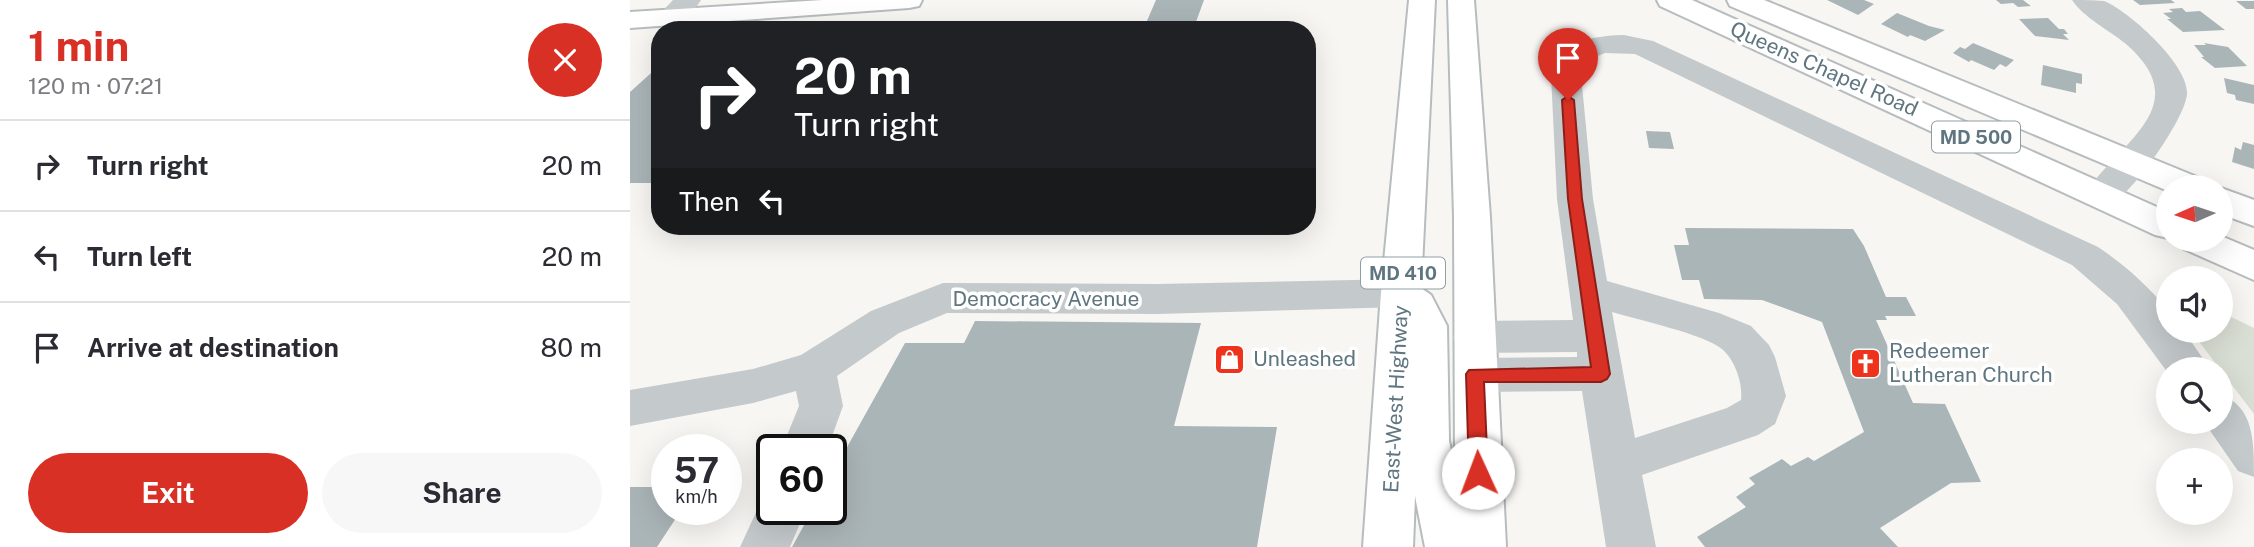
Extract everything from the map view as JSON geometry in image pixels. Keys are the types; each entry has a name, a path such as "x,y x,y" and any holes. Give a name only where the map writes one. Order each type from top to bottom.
{"main road":[{"path":"630,20 679,9 909,0"},
{"path":"1403,0 1411,160"},
{"name":"East-West Highway","path":"1388,547 1401,293 1422,0"},
{"name":"MD 410","path":"1461,0 1472,217 1481,547"},
{"path":"1472,217 1487,146 1482,16 1486,0"},
{"path":"1658,0 1783,51"},
{"name":"Queens Chapel Road","path":"1670,0 2156,220"},
{"name":"Queens Chapel Road","path":"1740,0 2162,175"},
{"path":"2233,205 2254,214"},
{"path":"2223,252 2254,266"},
{"path":"1401,293 1417,306 1427,326 1426,441 1450,547"}],"street":[{"path":"2085,0 2141,43 2167,73 2172,84 2172,95 2167,107 2146,145 2103,194"},
{"path":"1631,547 1575,199 1566,75 1569,58 1581,50 1630,44 1656,53 2085,256 2115,276 2137,298 2180,357"},
{"path":"1588,289 1736,337 1754,357 1764,396 1759,411 1742,422 1616,464"},
{"name":"Democracy Avenue","path":"630,408 753,386 814,369 885,322 943,298 1152,310 1401,293"},
{"path":"1475,356 1598,355"},
{"path":"810,434 821,406 814,369"},
{"path":"2233,428 2254,457"}],"shaded area":[{"path":"2233,318 2254,328 2254,414 2233,386 2233,357 2211,357 2200,343 2233,343"}],"building":[{"path":"1156,0 1204,0 1196,21 1147,21"},
{"path":"1827,0 1864,0 1874,4 1858,15"},
{"path":"1996,0 2023,0 2031,6 2018,7 2013,3 2001,4"},
{"path":"2133,0 2171,0 2175,3 2140,5"},
{"path":"2236,1 2254,1 2254,9 2246,9"},
{"path":"2182,8 2186,12 2200,11 2225,30 2183,32 2163,13 2173,12 2169,9"},
{"path":"1897,13 1945,30 1925,41 1910,35 1908,37 1881,24"},
{"path":"2048,18 2059,29 2064,29 2068,34 2063,34 2069,40 2035,36 2019,19"},
{"path":"1973,43 2014,60 2006,67 2000,64 1994,70 1971,60 1969,62 1953,53 1960,47 1965,49"},
{"path":"2204,43 2228,47 2247,66 2215,68 2201,57 2204,57 2194,45 2206,45"},
{"path":"2043,65 2082,74 2082,84 2076,83 2076,93 2041,85"},
{"path":"651,73 651,183 630,183 630,92"},
{"path":"2224,78 2254,85 2254,104 2236,100 2235,95 2227,93"},
{"path":"1646,131 1670,132 1674,149 1649,148"},
{"path":"2243,142 2254,145 2254,169 2232,162 2235,147 2241,150"},
{"name":"Redeemer Lutheran Church","path":"1685,228 1853,229 1864,246 1886,297 1906,297 1916,316 1885,316 1887,320 1876,320 1913,403 1945,404 1981,482 1951,483 1880,528 1898,547 1705,547 1697,537 1746,507 1736,497 1755,484 1749,478 1782,459 1791,466 1808,457 1814,461 1864,432 1822,322 1762,300 1704,299 1699,280 1682,280 1674,245 1689,245"},
{"path":"975,321 1201,323 1174,426 1277,427 1257,547 792,547 804,525 847,525 847,447 905,343 964,343"},
{"path":"630,487 651,487 651,525 671,525 657,547 630,547"}],"place":[{"name":"Unleashed","path":"1230,359"},
{"name":"Redeemer Lutheran Church","path":"1866,363"}],"route":[{"path":"1478,473 1475,374 1601,374 1575,199 1568,100"}]}
